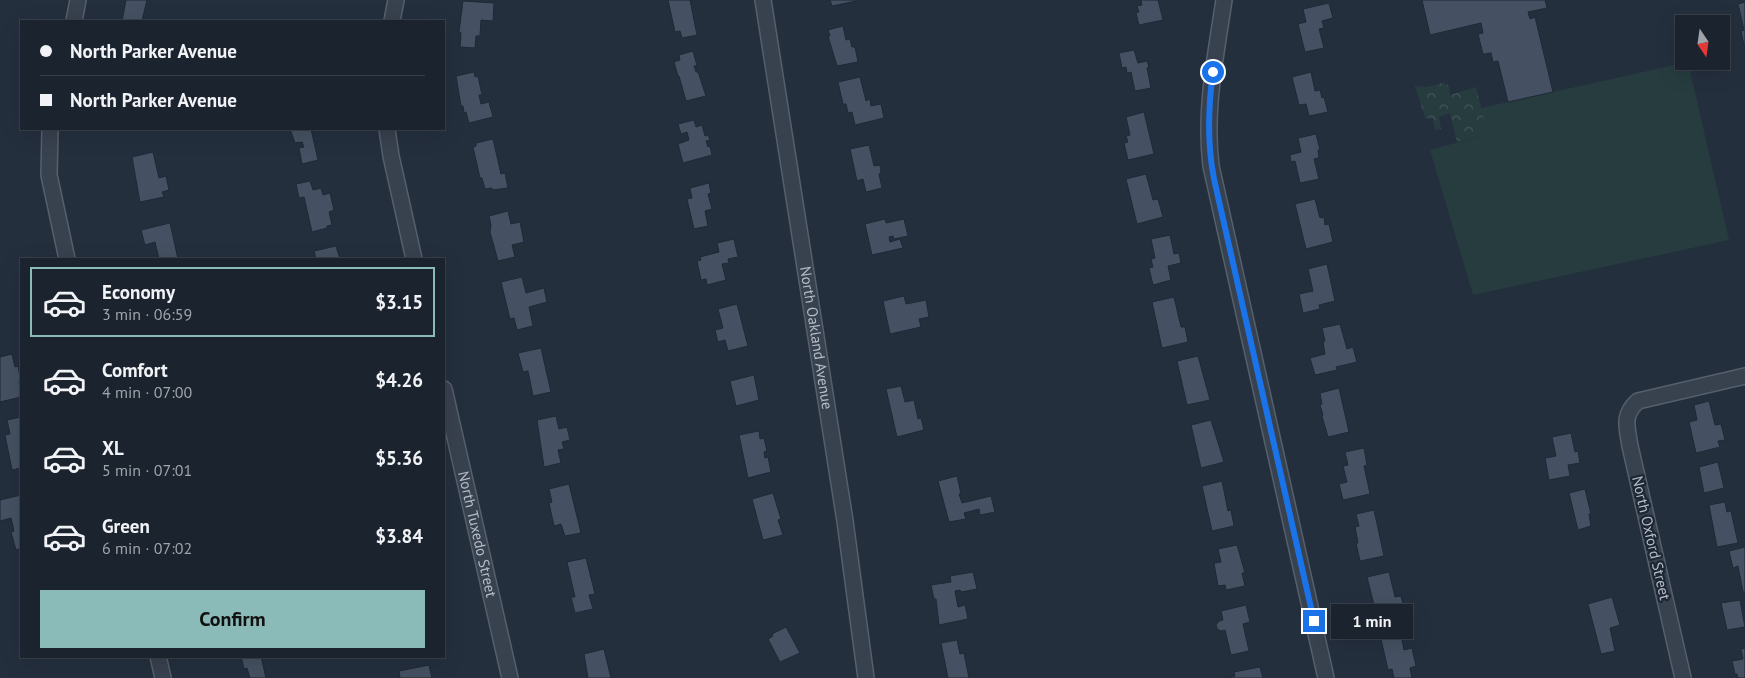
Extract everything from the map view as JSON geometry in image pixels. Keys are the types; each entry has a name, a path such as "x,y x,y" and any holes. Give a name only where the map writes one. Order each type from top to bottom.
{"street":[{"path":"74,20 78,0"},
{"path":"392,20 396,0"},
{"name":"North Oakland Avenue","path":"763,0 845,521 866,678"},
{"path":"1224,0 1209,108 1211,166 1326,678"},
{"path":"50,130 51,188 67,258"},
{"path":"387,130 391,156 414,258"},
{"name":"North Oxford Street","path":"1682,678 1628,433 1628,413 1638,401 1745,376"},
{"name":"North Tuxedo Street","path":"445,393 510,678"},
{"path":"158,658 163,678"}],"green space":[{"path":"1675,65 1675,70 1690,70 1729,240 1473,295 1430,150 1488,134 1481,108"},
{"path":"1443,83 1449,86 1450,95 1476,87 1488,134 1457,142 1450,113 1439,117 1441,129 1435,130 1433,119 1425,118 1415,86 1427,87"}],"building":[{"path":"126,0 147,0 142,20 122,20"},
{"path":"668,0 690,0 697,35 682,38 680,31 675,32"},
{"path":"830,0 855,0 856,1 832,6"},
{"path":"1141,0 1158,0 1163,20 1139,25 1136,13 1139,12 1137,6 1142,5"},
{"path":"1422,0 1545,0 1547,8 1528,12 1530,19 1535,17 1553,92 1508,102 1498,61 1493,62 1491,53 1483,54 1478,34 1483,33 1481,23 1430,35"},
{"path":"463,1 494,3 493,21 481,20 480,36 476,36 475,48 460,47 461,33 459,32"},
{"path":"1745,2 1744,45 1741,31 1744,30 1738,4"},
{"path":"1329,3 1333,18 1322,21 1324,28 1319,29 1324,48 1305,52 1298,24 1306,22 1303,9"},
{"path":"843,26 846,40 850,39 852,47 855,47 858,62 837,66 828,30"},
{"path":"1134,50 1138,63 1147,61 1151,88 1135,91 1131,72 1127,73 1126,67 1122,68 1119,53"},
{"path":"693,51 697,66 694,66 706,96 686,101 674,62 680,60 679,55"},
{"path":"474,72 475,77 478,76 482,95 479,95 481,104 489,102 493,117 469,123 466,112 464,113 463,106 461,106 456,76"},
{"path":"1311,72 1315,91 1320,90 1328,112 1309,116 1306,104 1299,105 1292,77"},
{"path":"860,77 866,101 870,99 871,106 881,104 884,118 855,125 852,112 848,113 846,104 843,104 838,82"},
{"path":"1144,112 1154,154 1128,160 1124,143 1128,142 1126,136 1130,135 1126,117"},
{"path":"694,120 696,127 702,125 705,136 708,135 710,140 706,141 708,147 710,146 712,155 683,163 678,144 689,140 687,132 681,134 678,124"},
{"path":"290,130 311,130 318,160 302,164 299,148 304,147 302,142 295,143"},
{"path":"1316,134 1320,150 1318,150 1319,158 1314,159 1319,179 1300,183 1295,161 1291,162 1290,155 1301,152 1298,138"},
{"path":"493,139 501,174 505,173 508,188 485,189 482,178 480,178 473,147 476,146 476,143"},
{"path":"869,145 874,166 880,165 881,173 879,174 882,188 866,192 863,179 857,181 850,149"},
{"path":"153,152 159,178 166,176 169,190 162,192 164,197 140,202 132,157"},
{"path":"1146,174 1153,200 1158,199 1163,217 1137,224 1126,179"},
{"path":"310,181 313,190 321,188 323,195 330,193 334,210 329,212 332,225 312,232 304,197 299,198 296,184"},
{"path":"709,183 711,193 708,194 712,209 705,211 708,226 694,229 687,199 692,198 690,188"},
{"path":"1315,199 1320,218 1324,217 1325,225 1329,224 1333,242 1306,249 1295,204"},
{"path":"508,211 511,224 520,222 524,242 512,245 515,257 498,261 490,232 489,216"},
{"path":"885,219 886,223 904,219 908,236 894,239 893,236 889,237 890,242 900,239 903,248 872,255 865,224"},
{"path":"170,223 178,258 159,258 155,242 145,245 141,230"},
{"path":"1170,235 1174,254 1179,253 1181,263 1168,266 1171,280 1153,285 1149,268 1153,267 1151,259 1155,258 1151,239"},
{"path":"734,239 738,257 728,259 729,263 722,264 726,280 707,285 706,279 701,280 697,261 701,260 700,257 719,252 717,243"},
{"path":"336,246 340,258 316,258 314,251"},
{"path":"1327,264 1335,301 1319,305 1320,309 1303,313 1299,294 1313,291 1308,269"},
{"path":"522,277 526,293 544,288 547,302 529,307 533,326 517,330 514,318 510,319 501,282"},
{"path":"904,296 906,304 926,300 929,317 919,319 921,327 890,334 883,301"},
{"path":"1174,297 1181,327 1185,327 1188,342 1162,348 1152,302"},
{"path":"737,304 748,346 728,351 725,340 718,342 715,330 723,328 718,309"},
{"path":"1340,324 1347,349 1353,347 1357,362 1336,367 1337,370 1315,375 1310,358 1325,354 1322,328"},
{"path":"541,348 551,392 533,396 528,371 523,372 518,353"},
{"path":"12,354 15,367 18,366 20,397 0,402 0,357"},
{"path":"1198,356 1210,400 1187,405 1177,361"},
{"path":"754,375 759,400 736,406 730,381"},
{"path":"901,386 905,402 914,400 918,419 921,418 924,430 897,437 886,389"},
{"path":"1339,388 1349,432 1328,437 1320,405 1322,404 1320,393"},
{"path":"1709,401 1715,425 1721,424 1725,440 1718,441 1720,447 1696,453 1689,422 1697,420 1694,405"},
{"path":"556,416 559,429 567,427 570,440 562,442 564,449 558,450 561,463 544,467 537,420"},
{"path":"20,417 20,468 12,470 5,435 10,434 7,420"},
{"path":"1211,420 1224,462 1201,468 1191,425"},
{"path":"759,431 760,439 764,438 767,451 764,452 765,458 768,457 771,472 748,478 739,435"},
{"path":"1571,433 1575,452 1578,451 1580,463 1568,465 1570,476 1549,480 1545,458 1556,456 1552,437"},
{"path":"1364,448 1367,465 1364,466 1370,494 1343,500 1339,484 1347,482 1343,466 1348,465 1345,452"},
{"path":"1718,462 1724,488 1704,493 1699,467"},
{"path":"957,476 962,503 991,496 995,512 980,515 979,509 964,513 966,519 949,522 938,481"},
{"path":"1222,481 1228,511 1231,510 1234,526 1212,531 1202,486"},
{"path":"569,484 581,533 565,536 561,524 554,526 549,503 552,502 549,489"},
{"path":"1585,489 1591,514 1589,514 1591,526 1578,530 1569,493"},
{"path":"773,493 781,519 778,520 783,535 763,540 752,499"},
{"path":"20,495 20,548 16,550 11,532 14,531 11,518 0,521 0,500"},
{"path":"1725,502 1727,512 1731,511 1738,543 1717,547 1709,505"},
{"path":"1374,510 1384,556 1360,561 1356,543 1358,543 1355,527 1359,526 1356,514"},
{"path":"1237,545 1245,573 1242,573 1245,586 1226,590 1225,585 1218,586 1214,563 1221,562 1218,549"},
{"path":"1745,547 1745,592 1743,592 1738,566 1733,568 1729,551"},
{"path":"586,558 595,594 589,595 593,609 575,613 571,597 575,597 567,562"},
{"path":"973,572 977,589 961,592 960,590 955,591 958,607 965,605 968,619 939,625 936,599 934,599 931,585 951,582 950,576"},
{"path":"1389,572 1395,597 1401,596 1404,608 1397,609 1399,617 1381,621 1378,608 1375,609 1367,577"},
{"path":"1612,597 1620,625 1610,628 1615,651 1601,654 1588,604"},
{"path":"1740,600 1745,627 1727,630 1721,603"},
{"path":"1246,605 1250,622 1243,624 1249,651 1231,655 1225,630 1217,629 1216,625 1219,621 1223,620 1221,611"},
{"path":"786,627 800,653 780,662 768,639 773,636 772,634"},
{"path":"1401,635 1404,650 1412,648 1416,666 1410,668 1412,678 1394,678 1392,669 1388,670 1381,639"},
{"path":"957,640 960,654 964,653 969,678 948,678 941,643"},
{"path":"1745,648 1745,678 1738,678 1732,661 1743,659 1741,649"},
{"path":"604,649 611,678 588,678 584,654"},
{"path":"241,658 261,658 266,678 250,678 247,668 244,669"},
{"path":"429,665 432,678 400,678 399,671"},
{"path":"1260,667 1263,678 1229,678 1235,676 1234,672"}],"route":[{"path":"1213,72 1208,121 1214,179 1314,621"}]}
